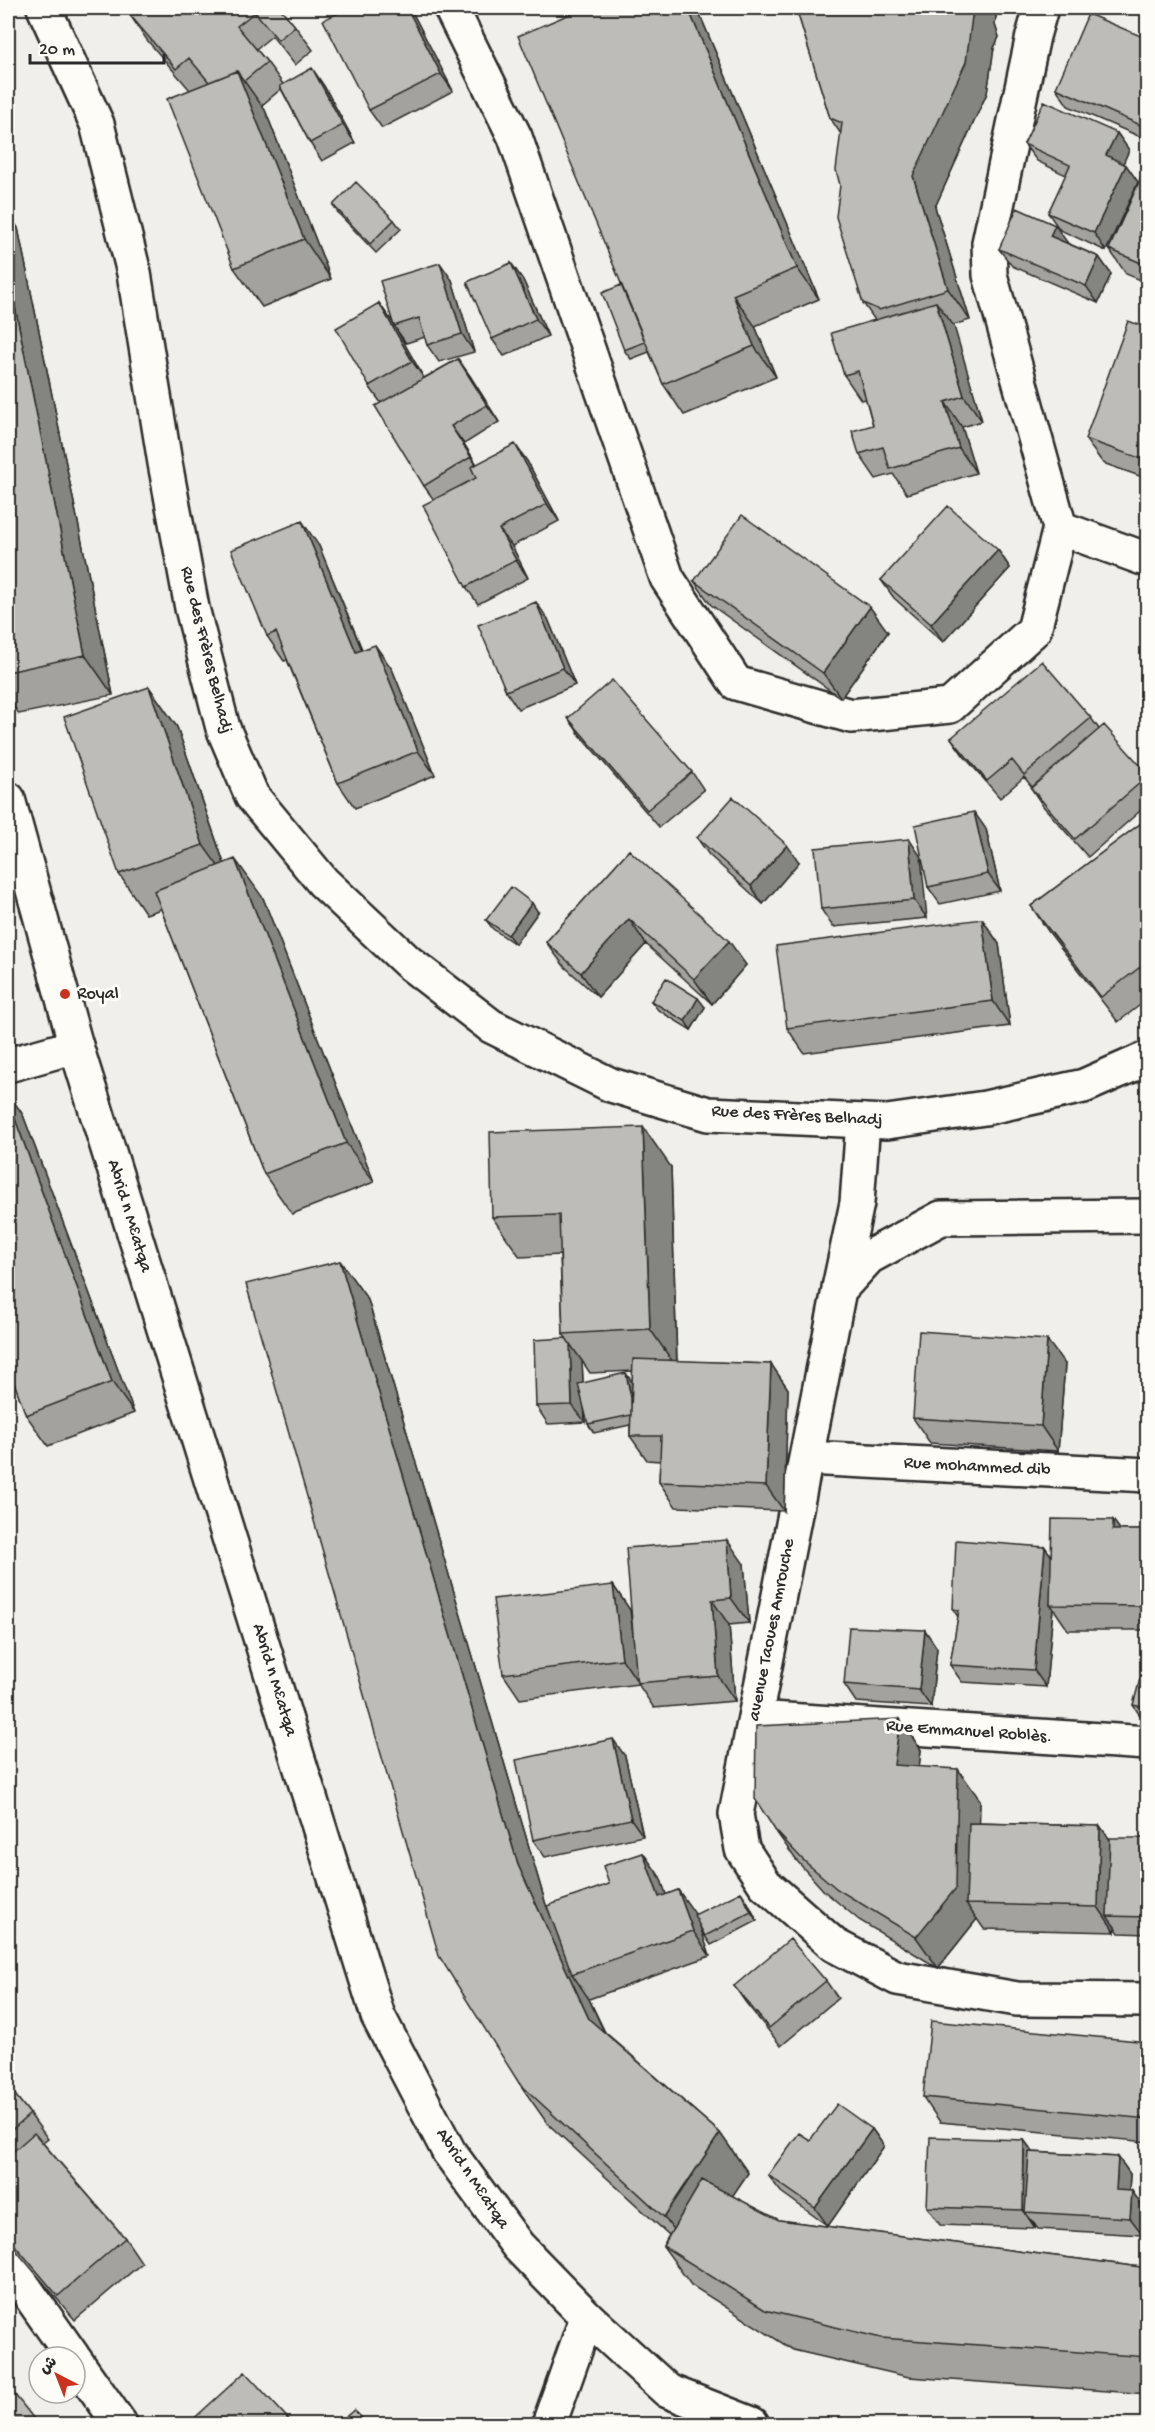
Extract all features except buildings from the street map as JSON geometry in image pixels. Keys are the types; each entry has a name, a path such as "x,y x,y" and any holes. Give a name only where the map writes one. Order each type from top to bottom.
{"street":[{"name":"Rue des Frères Belhadj","path":"44,8 97,124 134,273 165,463 192,608 222,728 252,796 323,882 408,962 491,1026 611,1085 708,1113 887,1122 985,1108 1084,1086 1148,1058"},
{"path":"451,8 515,137 667,578 736,683 851,716 950,705 1034,630 1060,528 990,275 988,243 1041,8"},
{"path":"1060,528 1148,560"},
{"name":"Abrid n Mɛatqa","path":"8,799 76,1046 378,2016 449,2152 518,2246 586,2317 668,2391 752,2424"},
{"path":"8,1065 76,1046"},
{"name":"avenue Taoues Amrouche","path":"863,1121 857,1203 736,1814 742,1849 765,1884 834,1945 897,1978 1017,1999 1148,2000"},
{"path":"839,1290 869,1257 941,1218 1148,1216"},
{"name":"Rue mohammed dib","path":"806,1458 1148,1475"},
{"name":"Rue Emmanuel Roblès.","path":"755,1718 1148,1743"},
{"path":"8,2264 64,2345"},
{"path":"549,2424 586,2317"},
{"path":"87,2377 120,2424"}],"place":[{"name":"Royal","path":"65,994"}]}
